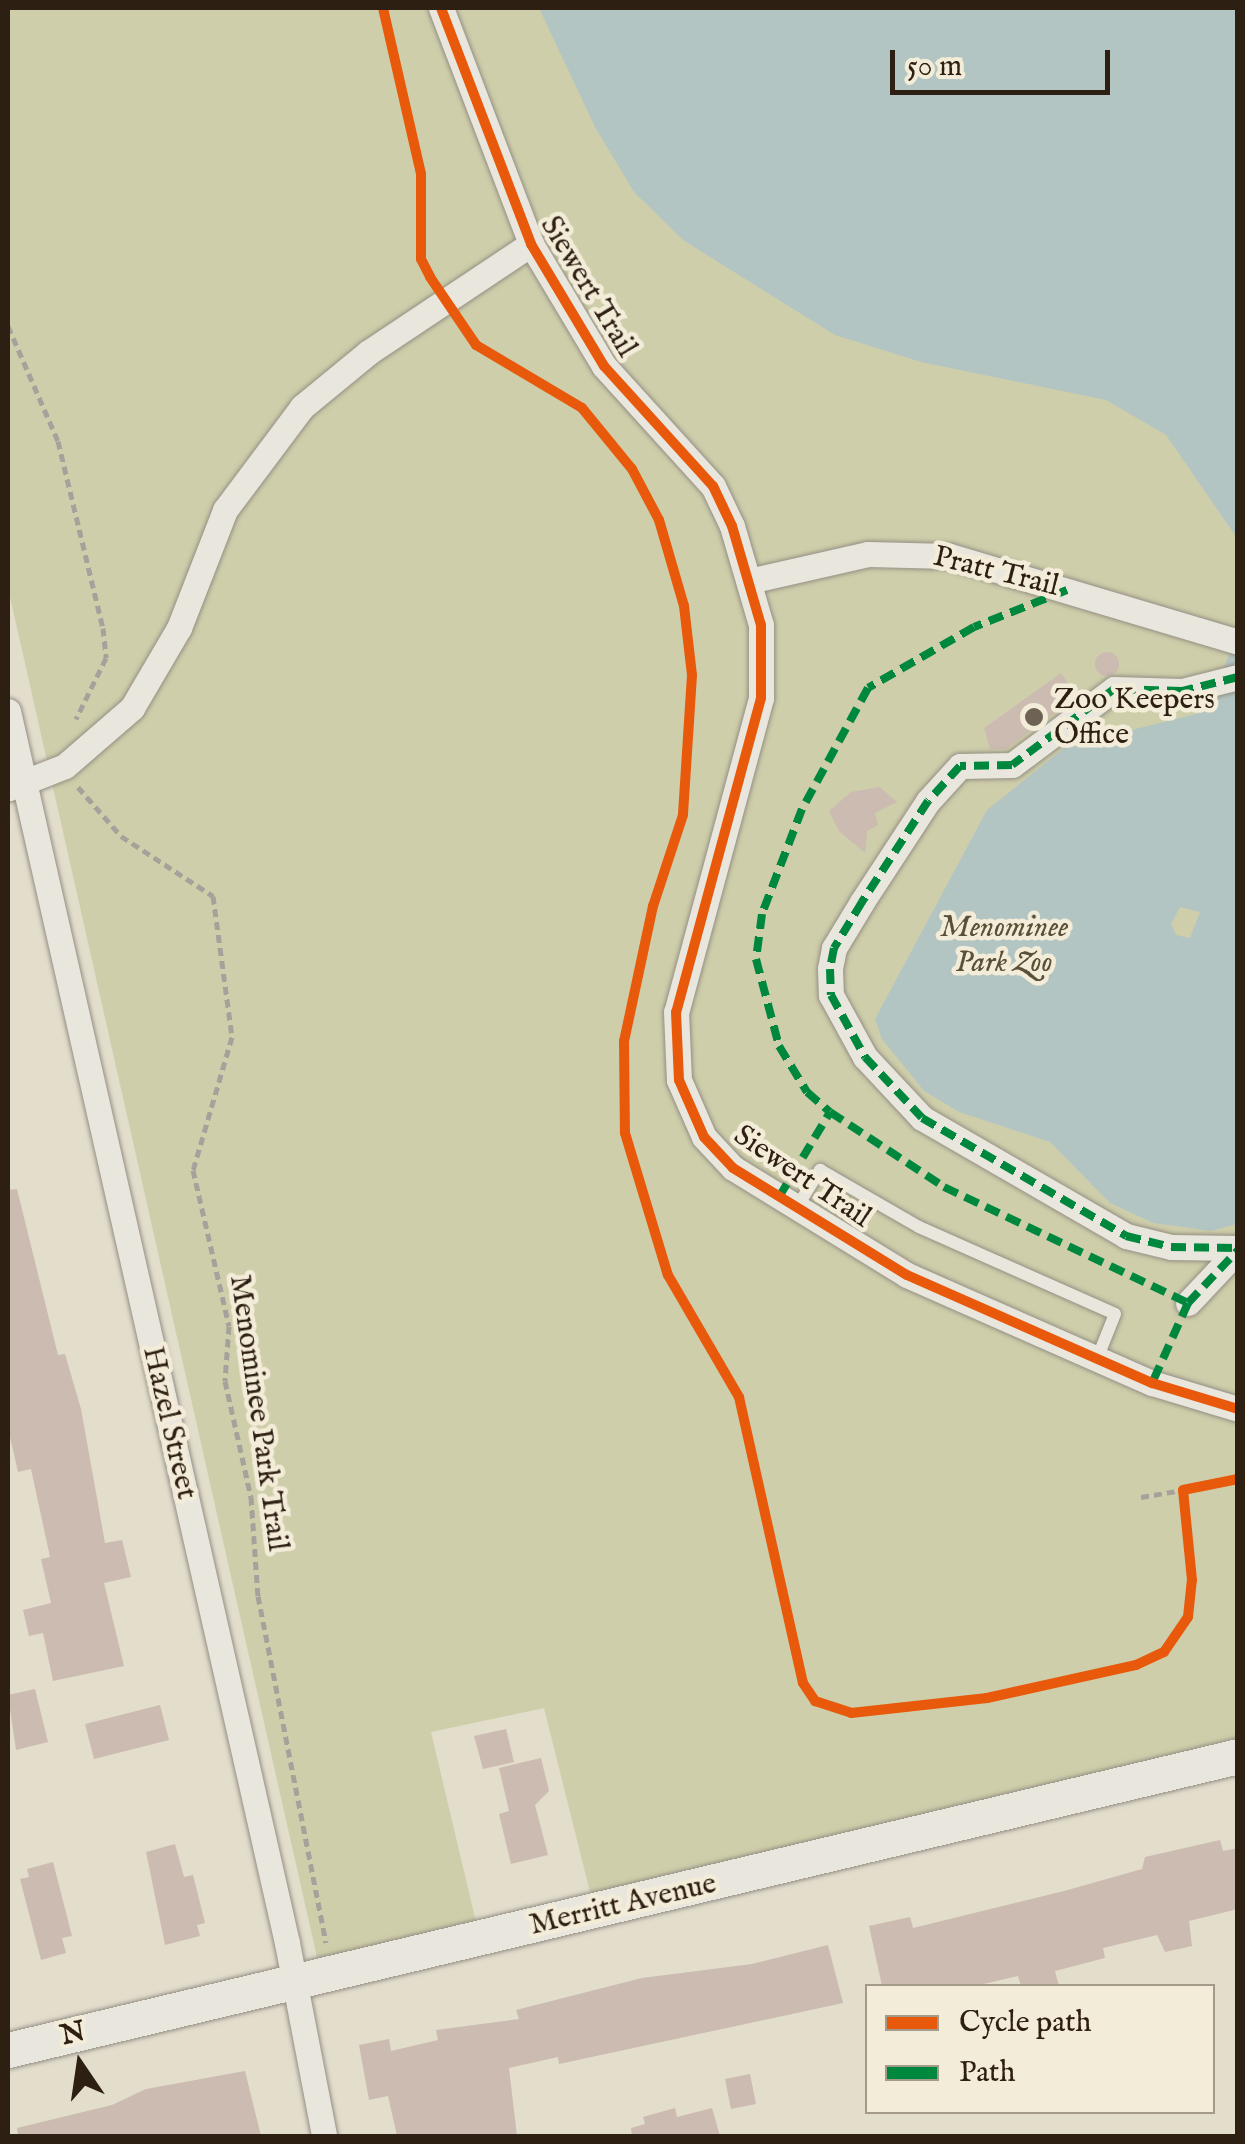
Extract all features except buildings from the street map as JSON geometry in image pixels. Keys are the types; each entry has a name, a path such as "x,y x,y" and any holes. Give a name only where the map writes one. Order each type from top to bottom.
{"street":[{"name":"Siewert Trail","path":"441,8 531,244 604,366 713,486 750,580 761,625 762,698 683,975 675,1049 679,1080 704,1137 733,1168 907,1274 1098,1359 1238,1408"},
{"path":"16,786 72,762 114,729 158,672 225,510 302,407 369,352 531,244"},
{"name":"Pratt Trail","path":"750,580 868,554 950,556 1235,642"},
{"path":"1238,677 1197,688 1114,689 1012,764 960,766 928,802 843,933 834,948 830,982 878,1077 922,1118 1126,1236 1171,1247 1238,1249"},
{"name":"Hazel Street","path":"8,711 16,786 293,1982 324,2136"},
{"path":"1188,1302 1238,1249"},
{"name":"Merritt Avenue","path":"8,2050 1238,1756"}],"lane":[{"path":"796,1207 820,1170 918,1227 1115,1314 1098,1359"}],"path":[{"path":"8,326 58,441 103,628 106,658 67,736 72,762"},
{"path":"1141,1497 1183,1490"}],"green space":[{"name":"Menominee Park Zoo","path":"8,8 1237,8 1237,1738 595,1912 544,1708 431,1732 480,1939 321,1975 8,588"}],"shaded area":[{"path":"539,8 1237,8 1237,538 1166,435 1106,400 921,362 835,335 683,240 634,192 595,127"},
{"path":"1237,637 1237,1224 1211,1231 1153,1223 1110,1203 1050,1142 959,1112 924,1091 882,1039 875,1019 987,810 1067,746 1204,712","holes":["1180,907 1200,912 1190,938 1176,935 1171,924"]}],"marked path":[{"path":"1067,590 974,627 868,688 802,809 762,914 756,959 779,1046 807,1092 830,1112 944,1187 1188,1303 1152,1383"},
{"path":"1238,677 1182,691 1114,689 1012,765 960,766 928,801 862,902 834,948 830,969 831,995 865,1057 922,1118 1126,1236 1171,1247 1238,1248"},
{"path":"779,1197 830,1112"},
{"path":"1188,1303 1238,1250"}],"cycle path":[{"path":"383,8 421,174 421,259 430,277 476,345 582,408 632,469 659,520 684,606 692,675 683,815 653,906 624,1041 625,1133 668,1275 739,1397 803,1683 815,1701 851,1713 987,1698 1136,1665 1164,1652 1188,1617 1192,1580 1183,1490 1238,1479"},
{"path":"441,8 531,244 604,366 713,486 732,526 761,625 761,698 676,1012 679,1080 704,1137 733,1168 907,1275 1152,1383 1238,1409"}],"place":[{"name":"Zoo Keepers Office","path":"1034,717"}]}
